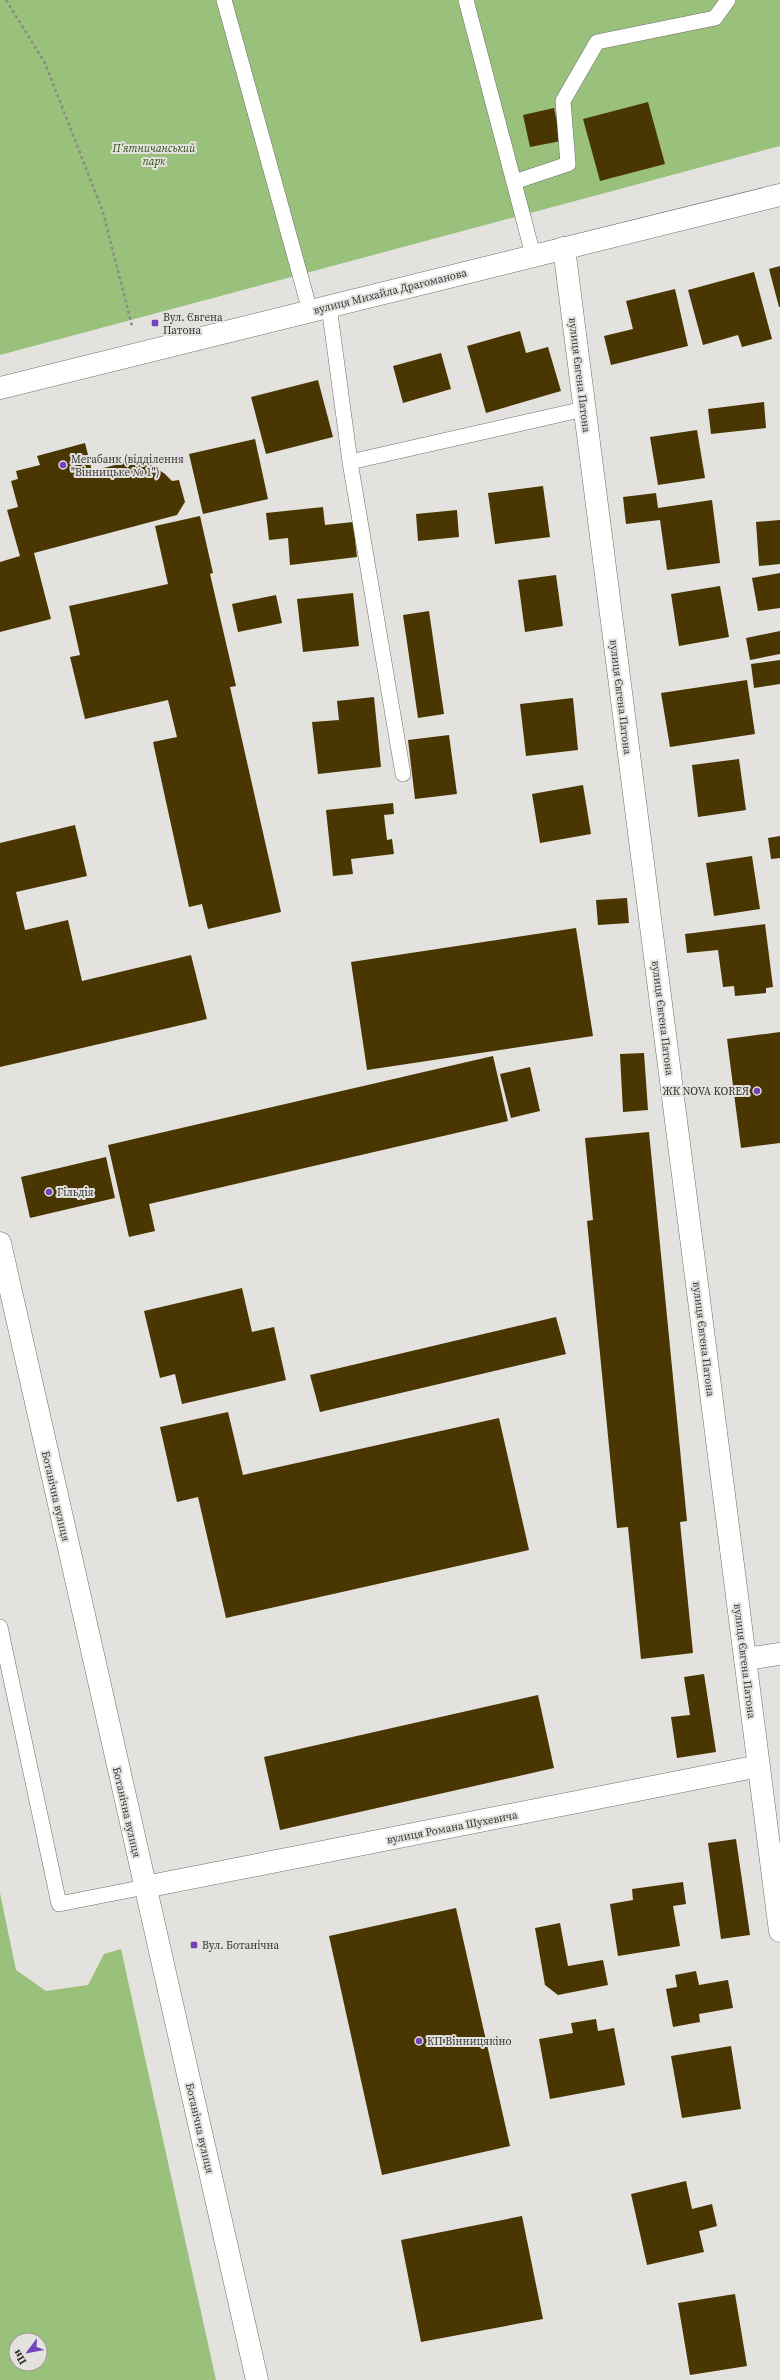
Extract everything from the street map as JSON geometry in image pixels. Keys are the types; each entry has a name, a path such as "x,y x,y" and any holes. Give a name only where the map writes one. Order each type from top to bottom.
{"street":[{"name":"вулиця Михайла Драгоманова","path":"0,388 780,195"},
{"name":"вулиця Євгена Патона","path":"564,248 780,1931"},
{"name":"Ботанічна вулиця","path":"0,1243 257,2380"},
{"path":"745,1659 780,1654"},
{"name":"вулиця Романа Шухевича","path":"145,1887 759,1766"}],"lane":[{"path":"224,0 319,309 350,462 403,774"},
{"path":"466,0 533,255"},
{"path":"514,182 568,164 563,101 597,42 715,18 728,0"},
{"path":"350,462 584,409"},
{"path":"0,1627 59,1904 145,1887"}],"path":[{"path":"6,0 45,63 103,212 139,354"}],"green space":[{"name":"П'ятничанський парк","path":"0,0 780,0 780,146 0,355"},
{"path":"0,1893 16,1970 46,1991 88,1985 104,1954 121,1949 216,2380 0,2380"}],"building":[{"path":"648,102 665,164 600,181 583,119"},
{"path":"554,108 561,141 530,147 523,115"},
{"path":"780,266 780,307 779,307 769,269"},
{"path":"754,272 772,339 742,347 738,335 703,345 688,290"},
{"path":"675,289 688,346 611,365 604,336 633,329 626,301"},
{"path":"520,331 526,353 548,347 561,391 486,413 467,346"},
{"path":"441,353 451,389 403,403 393,366"},
{"path":"318,380 333,437 266,454 251,397"},
{"path":"764,402 766,428 711,434 708,409"},
{"path":"697,430 705,478 658,485 650,437"},
{"path":"255,439 268,499 203,514 189,454"},
{"path":"85,443 92,471 134,460 146,461 165,474 172,481 179,480 185,502 177,515 34,553 51,619 0,632 0,562 20,556 7,510 18,507 11,481 18,479 16,471 40,465 37,456"},
{"path":"543,486 550,537 495,544 488,493"},
{"path":"656,493 658,508 712,500 720,563 667,570 660,520 626,524 623,497"},
{"path":"323,507 325,525 353,522 357,557 290,565 288,538 269,540 266,513"},
{"path":"457,510 459,537 418,541 416,514"},
{"path":"200,516 213,573 210,574 236,686 230,687 281,912 208,929 202,904 189,907 153,742 177,737 168,700 85,719 70,657 80,655 69,606 168,584 155,526"},
{"path":"780,520 780,564 759,566 756,522"},
{"path":"780,573 780,608 758,611 752,578"},
{"path":"556,575 563,626 525,632 518,580"},
{"path":"720,586 729,637 679,646 671,594"},
{"path":"353,593 359,646 303,652 297,599"},
{"path":"276,595 282,623 238,632 232,604"},
{"path":"429,611 444,714 418,718 403,615"},
{"path":"780,631 780,654 750,660 746,638"},
{"path":"780,660 780,684 754,688 751,664"},
{"path":"747,680 755,734 670,747 661,693"},
{"path":"374,697 381,767 318,774 312,722 339,720 337,701"},
{"path":"573,698 578,750 526,756 520,704"},
{"path":"449,735 457,794 415,799 408,740"},
{"path":"739,759 746,810 698,817 692,765"},
{"path":"583,785 591,834 540,843 532,794"},
{"path":"393,803 394,814 384,815 387,840 392,839 394,854 351,859 353,874 333,876 326,810"},
{"path":"75,825 87,876 16,892 25,930 68,920 82,981 191,955 207,1019 0,1067 0,843"},
{"path":"780,836 780,858 771,859 768,838"},
{"path":"752,856 760,909 714,916 706,863"},
{"path":"627,898 629,923 598,925 596,900"},
{"path":"765,924 773,987 766,988 766,993 735,996 734,986 723,987 718,950 687,953 685,934"},
{"path":"576,928 593,1036 367,1070 351,962"},
{"name":"ЖК NOVA KOREЯ","path":"780,1032 780,1143 741,1148 727,1039"},
{"path":"644,1053 648,1110 623,1112 620,1054"},
{"path":"493,1056 508,1121 149,1204 155,1231 129,1237 108,1145"},
{"path":"530,1067 540,1111 511,1118 500,1074"},
{"path":"649,1132 687,1521 680,1522 693,1653 641,1659 628,1527 617,1528 587,1221 593,1220 585,1138"},
{"path":"106,1157 115,1198 30,1218 21,1177"},
{"path":"242,1288 252,1332 274,1327 286,1380 182,1404 175,1374 160,1378 144,1311"},
{"path":"556,1317 566,1354 320,1412 310,1375"},
{"path":"228,1412 243,1475 499,1418 529,1550 226,1618 198,1497 177,1502 160,1427"},
{"path":"704,1674 716,1752 677,1758 671,1717 690,1715 684,1677"},
{"path":"538,1695 554,1768 280,1830 264,1757"},
{"path":"736,1839 750,1935 721,1939 708,1843"},
{"path":"683,1882 686,1904 673,1906 680,1946 618,1956 610,1904 633,1900 632,1889"},
{"name":"КП Вінницякіно","path":"456,1908 510,2146 382,2175 329,1936"},
{"path":"560,1923 568,1966 603,1960 608,1985 558,1995 545,1985 535,1928"},
{"path":"696,1971 699,1985 728,1980 733,2008 699,2014 700,2022 673,2027 666,1989 677,1987 675,1975"},
{"path":"596,2019 598,2031 614,2028 625,2085 550,2099 539,2039 573,2033 571,2023"},
{"path":"731,2046 741,2109 682,2118 671,2056"},
{"path":"686,2181 692,2209 712,2204 717,2226 699,2231 704,2252 647,2265 631,2194"},
{"path":"522,2216 543,2319 421,2342 401,2240"},
{"path":"735,2294 747,2366 690,2375 678,2303"}],"place":[{"name":"Вул. Євгена Патона","path":"155,323"},
{"name":"Мегабанк (відділення \"Вінницьке № 1\")","path":"63,465"},
{"name":"ЖК NOVA KOREЯ","path":"757,1091"},
{"name":"Гільдія","path":"49,1192"},
{"name":"Вул. Ботанічна","path":"194,1945"},
{"name":"КП Вінницякіно","path":"419,2041"}]}
